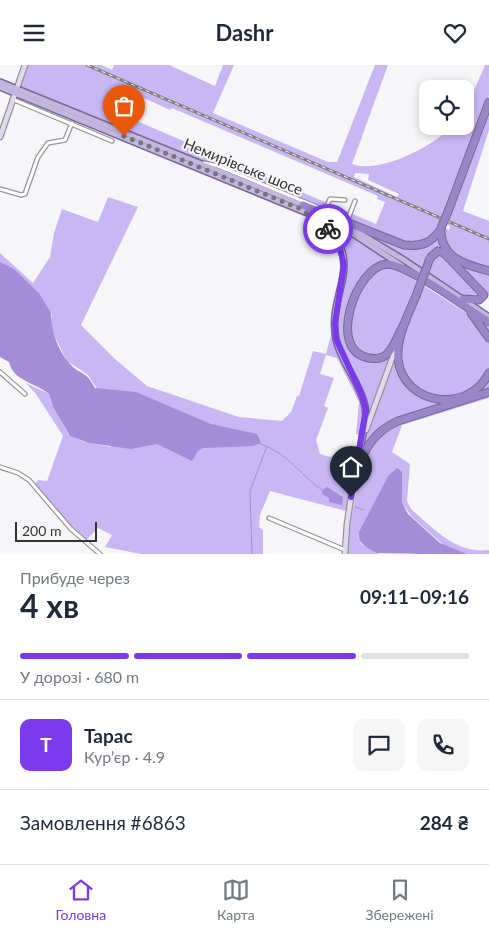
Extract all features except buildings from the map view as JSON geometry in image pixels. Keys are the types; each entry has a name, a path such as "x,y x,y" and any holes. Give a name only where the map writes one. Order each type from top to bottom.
{"highway":[{"path":"489,102 406,321 398,348 398,362 404,377 417,391 439,400 458,398 478,387 489,373"},
{"path":"302,207 404,245 427,243 441,228"},
{"path":"441,228 442,243 457,261 489,271"},
{"path":"430,258 438,251 444,253 484,295 479,300 463,302"},
{"path":"406,321 391,350 379,358 362,356 353,349 347,339 347,324 355,299 364,280 371,272 382,265 390,265 421,279 463,302 489,322"},
{"path":"463,302 489,338"},
{"path":"355,473 367,445 384,428 398,421 489,392"}],"main road":[{"path":"0,137 25,65"},
{"name":"Немирівське шосе","path":"0,82 15,90 302,207 355,235 421,279"},
{"name":"Немирівське шосе","path":"0,87 15,90 195,161 375,241 463,302 489,317"},
{"path":"302,207 334,235 342,254 344,270 336,334 338,346 366,406 366,419 355,473 345,552"},
{"path":"360,450 406,321"}],"street":[{"path":"12,99 112,141"},
{"path":"0,189 20,195 25,194 38,157 48,143 65,141 72,123"},
{"path":"195,161 218,166 348,219 355,201"},
{"path":"325,210 330,199 344,200"},
{"path":"0,372 25,394"},
{"path":"0,467 18,473 28,480 94,553 100,554"},
{"path":"269,518 345,552"}],"shaded area":[{"path":"25,65 102,65 112,70 114,65 169,65 215,86 223,65 234,65 213,113 328,162 337,162 375,65 388,65 352,164 363,166 390,162 419,150 442,135 473,135 438,226 449,230 450,226 447,225 489,114 489,130 463,211 489,221 489,269 463,266 489,273 489,295 485,292 480,297 458,294 359,231 361,226 20,87","holes":["133,93 170,110 172,108 378,196 377,199 385,202 376,224 123,115","355,173 369,174 368,180 399,194 397,197 354,177"]},
{"path":"485,65 489,65 489,95 474,134 474,90"},
{"path":"108,197 138,207 81,325 115,359 147,386 239,417 282,421 291,412 297,396 299,396 313,351 326,354 340,291 340,256 337,242 329,232 307,224 311,215 346,232 369,246 399,270 489,327 489,398 402,425 392,452 410,464 407,501 411,509 437,532 456,544 477,550 489,550 489,554 467,554 447,548 411,516 402,502 402,472 388,476 358,536 361,544 379,554 347,554 349,530 364,451 356,448 360,435 356,434 359,402 337,358 326,355 320,374 334,378 324,406 328,408 316,440 320,454 330,457 336,454 347,456 355,452 346,511 270,491 260,515 259,527 263,530 263,554 141,554 105,547 112,535 98,528 84,542 34,486 38,480 47,481 63,436 36,394 26,383 49,394 52,405 69,435 85,442 111,447 98,390 88,375 67,361 52,331 50,321 52,315 35,289 0,262 0,253 33,283 50,257 54,233 62,209 98,222"},
{"path":"0,262 14,269 39,293 51,313 53,332 62,353 74,368 86,375 95,388 136,392 211,424 257,434 261,442 254,446 203,448 198,451 192,461 157,444 131,449 89,443 70,436 53,407 49,394 20,378 11,368 9,362 0,357"},
{"path":"397,468 402,472 402,502 408,514 440,543 467,554 377,553 361,542 359,532 388,476"},
{"path":"327,487 343,497 342,505 329,502 329,498 322,494 322,490"}],"waterway":[{"path":"258,443 286,458 322,490"},
{"path":"252,554 250,491 267,446"},
{"path":"355,507 364,510"}],"railway":[{"path":"87,65 489,239"}],"way so far":[{"path":"124,136 301,209 328,229"}],"route":[{"path":"328,229 334,235 339,245 344,265 335,323 336,339 342,356 362,395 366,410 351,497"}]}
